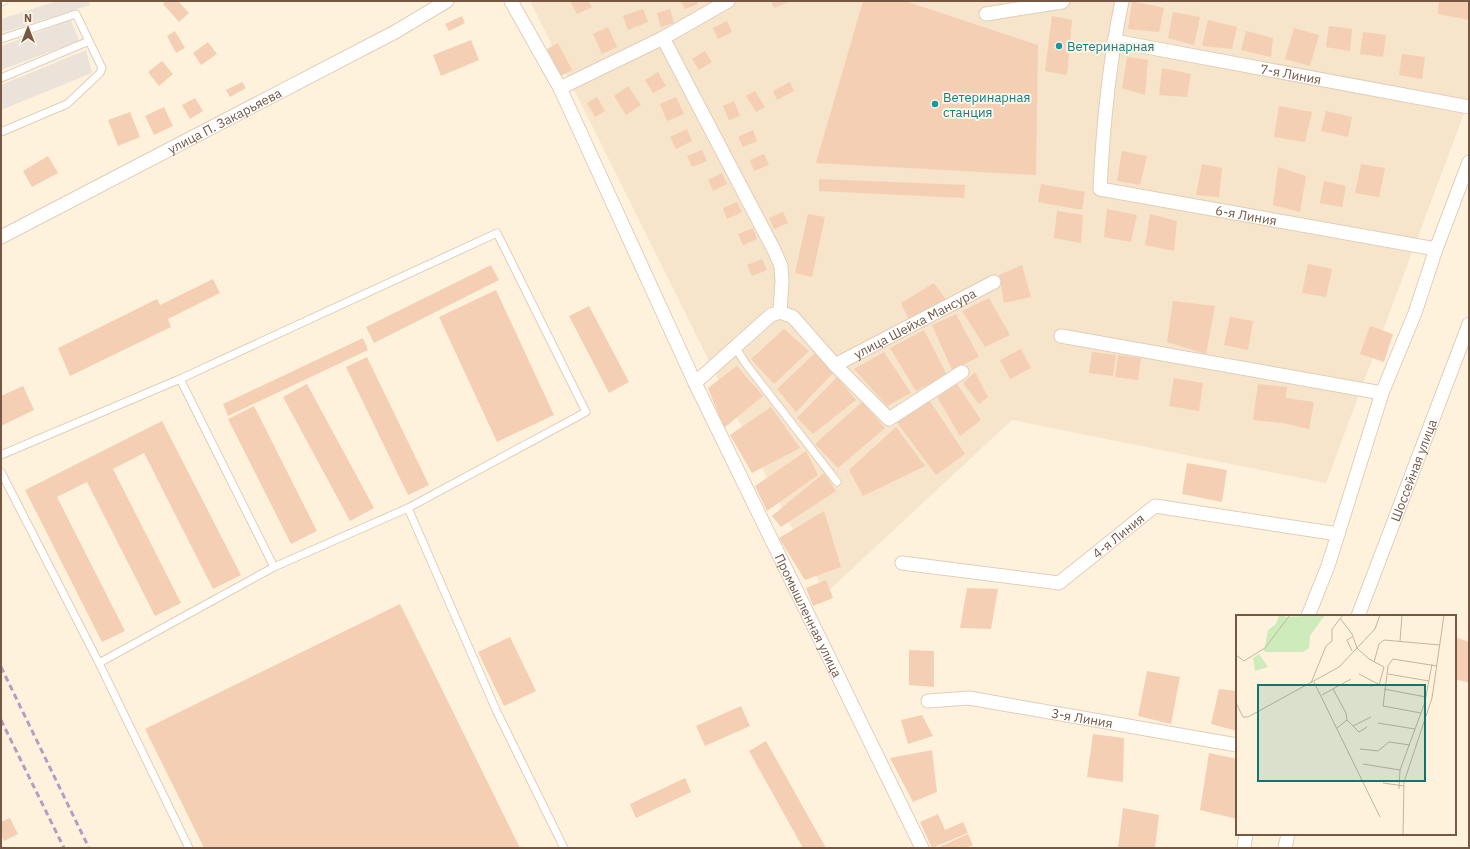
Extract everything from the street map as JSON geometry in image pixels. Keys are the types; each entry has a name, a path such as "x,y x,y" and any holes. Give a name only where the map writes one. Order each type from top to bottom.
{"street":[{"name":"улица П. Закарьяева","path":"1,237 394,32 447,1"},
{"name":"Промышленная улица","path":"511,1 560,88 695,383 922,848"},
{"path":"560,88 662,38 728,1"},
{"path":"986,14 1062,1"},
{"path":"1114,41 1122,1"},
{"path":"662,38 781,266 782,281 780,312 771,315 695,383"},
{"name":"7-я Линия","path":"1114,41 1469,107"},
{"name":"6-я Линия","path":"1114,41 1102,144 1100,189 1436,249"},
{"path":"1308,615 1328,566 1382,393 1415,313 1436,249 1469,162"},
{"name":"улица Шейха Мансура","path":"835,364 994,282"},
{"name":"улица Шейха Мансура","path":"780,312 793,317 835,364 889,419 962,372"},
{"name":"Шоссейная улица","path":"1358,615 1469,324"},
{"path":"1061,336 1382,393"},
{"name":"4-я Линия","path":"902,563 1059,583 1155,506 1338,534"},
{"name":"3-я Линия","path":"928,701 970,698 1236,745"},
{"path":"1244,848 1246,835"},
{"path":"1285,848 1288,835"}],"lane":[{"path":"1,39 76,14 102,68 100,73 67,104 1,132"},
{"path":"1,78 89,41"},
{"path":"1,455 180,379 497,233 586,412 408,508 274,567 99,663"},
{"path":"736,347 746,364 837,482"},
{"path":"180,379 274,567"},
{"path":"1,472 99,663 188,848"},
{"path":"408,508 496,710 564,848"}],"shaded area":[{"path":"57,1 89,1 90,5 1,33 1,19"},
{"path":"530,1 1469,1 1469,100 1326,483 1012,420 825,594"},
{"path":"71,20 79,41 1,70 1,46"},
{"path":"86,50 92,73 1,110 1,85"}],"building":[{"path":"166,1 178,1 189,13 179,22 163,4"},
{"path":"570,1 588,1 592,7 577,14"},
{"path":"681,1 697,1 698,4 685,9"},
{"path":"771,1 791,1 774,8"},
{"name":"Ветеринарная станция","path":"863,1 905,1 1038,45 1036,175 816,163"},
{"path":"1132,1 1164,8 1159,32 1128,29"},
{"path":"1439,1 1469,1 1469,20 1438,14"},
{"path":"643,9 648,22 628,30 623,16"},
{"path":"670,9 674,23 661,27 657,13"},
{"path":"1173,12 1200,17 1194,45 1168,38"},
{"path":"462,16 465,23 449,31 445,24"},
{"name":"Ветеринарная","path":"1052,16 1072,20 1067,75 1045,71"},
{"path":"1208,20 1237,27 1232,49 1202,46"},
{"path":"727,21 732,32 718,39 713,28"},
{"path":"1329,26 1352,29 1350,51 1326,47"},
{"path":"608,27 617,47 602,54 593,34"},
{"path":"1294,28 1319,35 1310,66 1285,59"},
{"path":"175,31 185,48 176,53 167,36"},
{"path":"1246,31 1273,38 1271,57 1241,50"},
{"path":"1363,32 1386,35 1383,57 1360,54"},
{"path":"471,40 479,60 441,76 433,55"},
{"path":"208,42 217,54 201,65 193,53"},
{"path":"558,43 572,70 561,76 547,49"},
{"path":"705,51 712,62 699,70 692,59"},
{"path":"1402,54 1425,57 1422,79 1399,75"},
{"path":"1127,57 1148,60 1145,95 1122,88"},
{"path":"162,61 173,74 159,86 148,72"},
{"path":"1162,68 1191,74 1187,97 1159,95"},
{"path":"658,72 666,86 653,93 645,80"},
{"path":"242,82 246,88 230,97 226,90"},
{"path":"790,82 794,91 777,100 773,91"},
{"path":"628,86 641,105 626,115 614,96"},
{"path":"755,91 765,107 756,112 746,96"},
{"path":"597,97 605,111 595,117 587,103"},
{"path":"676,97 684,114 667,121 660,104"},
{"path":"195,98 203,111 190,119 182,105"},
{"path":"734,101 740,116 729,120 723,106"},
{"path":"1279,106 1312,112 1305,142 1274,137"},
{"path":"164,107 173,126 154,135 145,116"},
{"path":"1326,111 1352,117 1348,137 1321,131"},
{"path":"130,112 140,137 118,146 108,120"},
{"path":"687,129 692,141 676,149 670,137"},
{"path":"753,130 757,141 743,147 738,137"},
{"path":"702,150 707,161 692,167 687,156"},
{"path":"1122,151 1147,156 1140,185 1117,181"},
{"path":"764,154 769,165 754,171 750,160"},
{"path":"48,156 58,173 32,187 23,171"},
{"path":"1202,164 1222,168 1219,197 1196,195"},
{"path":"1361,164 1385,168 1379,197 1355,193"},
{"path":"1278,167 1306,176 1300,212 1273,205"},
{"path":"722,173 727,184 713,191 708,180"},
{"path":"819,179 965,185 964,198 819,191"},
{"path":"1324,181 1346,186 1342,207 1320,203"},
{"path":"1041,184 1085,192 1082,210 1038,202"},
{"path":"737,202 742,212 727,219 723,208"},
{"path":"1107,209 1137,215 1131,242 1104,237"},
{"path":"1057,211 1083,215 1081,243 1054,238"},
{"path":"783,212 788,223 774,229 769,218"},
{"path":"808,214 825,217 812,277 795,273"},
{"path":"1150,214 1177,221 1174,251 1145,245"},
{"path":"753,228 757,239 743,245 738,234"},
{"path":"762,259 767,270 752,276 747,265"},
{"path":"1308,264 1332,269 1326,297 1302,293"},
{"path":"491,265 499,280 374,343 366,327"},
{"path":"1022,265 1031,297 1004,303 999,275"},
{"path":"213,279 220,293 168,319 171,327 70,376 58,348 157,299 160,305"},
{"path":"934,283 947,301 910,322 901,303"},
{"path":"496,290 554,415 497,442 439,317"},
{"path":"989,298 1010,335 985,347 962,311"},
{"path":"1173,301 1215,306 1206,354 1167,342"},
{"path":"589,306 629,382 609,393 569,316"},
{"path":"956,314 979,357 952,370 932,325"},
{"path":"1230,317 1253,321 1248,350 1224,345"},
{"path":"1370,326 1393,334 1384,362 1360,354"},
{"path":"784,329 809,351 774,384 751,359"},
{"path":"924,330 947,375 916,391 890,348"},
{"path":"363,338 368,350 228,416 223,404"},
{"path":"1021,349 1031,368 1010,379 1000,360"},
{"path":"884,352 911,393 887,406 854,369"},
{"path":"1092,352 1116,355 1113,376 1089,373"},
{"path":"815,353 833,373 796,412 777,389"},
{"path":"1118,355 1141,358 1138,380 1115,377"},
{"path":"367,357 429,485 408,495 346,367"},
{"path":"737,366 763,396 724,428 708,388"},
{"path":"975,372 988,397 979,404 963,383"},
{"path":"837,377 856,400 813,434 797,418"},
{"path":"1174,378 1203,383 1199,411 1169,406"},
{"path":"307,384 374,508 350,521 283,397"},
{"path":"957,384 981,420 960,436 937,397"},
{"path":"1258,384 1287,387 1286,398 1314,402 1309,429 1283,423 1253,420"},
{"path":"23,386 34,410 1,426 1,396"},
{"path":"930,401 965,454 936,475 896,421"},
{"path":"862,402 885,428 838,468 815,444"},
{"path":"254,406 317,531 291,544 228,419"},
{"path":"771,407 800,448 752,473 730,435"},
{"path":"162,421 241,575 213,589 144,453 113,469 181,603 155,616 87,482 57,497 125,631 102,642 25,490"},
{"path":"896,427 925,466 863,496 849,470"},
{"path":"806,451 818,475 767,511 755,486"},
{"path":"1187,463 1227,470 1222,502 1182,494"},
{"path":"824,473 836,491 781,527 772,516"},
{"path":"824,511 841,567 805,580 779,538"},
{"path":"826,580 833,598 813,606 806,588"},
{"path":"967,588 998,589 991,629 960,628"},
{"path":"400,604 520,848 204,848 145,729"},
{"path":"510,637 536,691 504,706 478,652"},
{"path":"1456,637 1469,642 1469,683 1456,679"},
{"path":"909,650 934,651 934,687 909,685"},
{"path":"1147,671 1180,677 1171,724 1138,716"},
{"path":"1219,689 1236,691 1236,731 1211,724"},
{"path":"741,706 750,726 705,746 696,726"},
{"path":"922,715 933,736 908,744 901,720"},
{"path":"1093,734 1124,738 1123,782 1087,777"},
{"path":"766,741 826,848 803,848 749,751"},
{"path":"932,750 937,792 913,802 890,758"},
{"path":"1209,753 1236,759 1236,819 1200,810"},
{"path":"685,778 691,792 636,818 630,804"},
{"path":"1123,808 1159,815 1155,848 1118,848"},
{"path":"938,814 945,830 963,822 968,833 932,848 920,822"},
{"path":"10,818 18,834 4,841 1,835 1,822"},
{"path":"968,834 973,845 966,848 937,848"}],"railway":[{"path":"1,667 89,848"},
{"path":"1,720 64,848"}],"place":[{"name":"Ветеринарная","path":"1059,46"},
{"name":"Ветеринарная станция","path":"935,104"}]}
